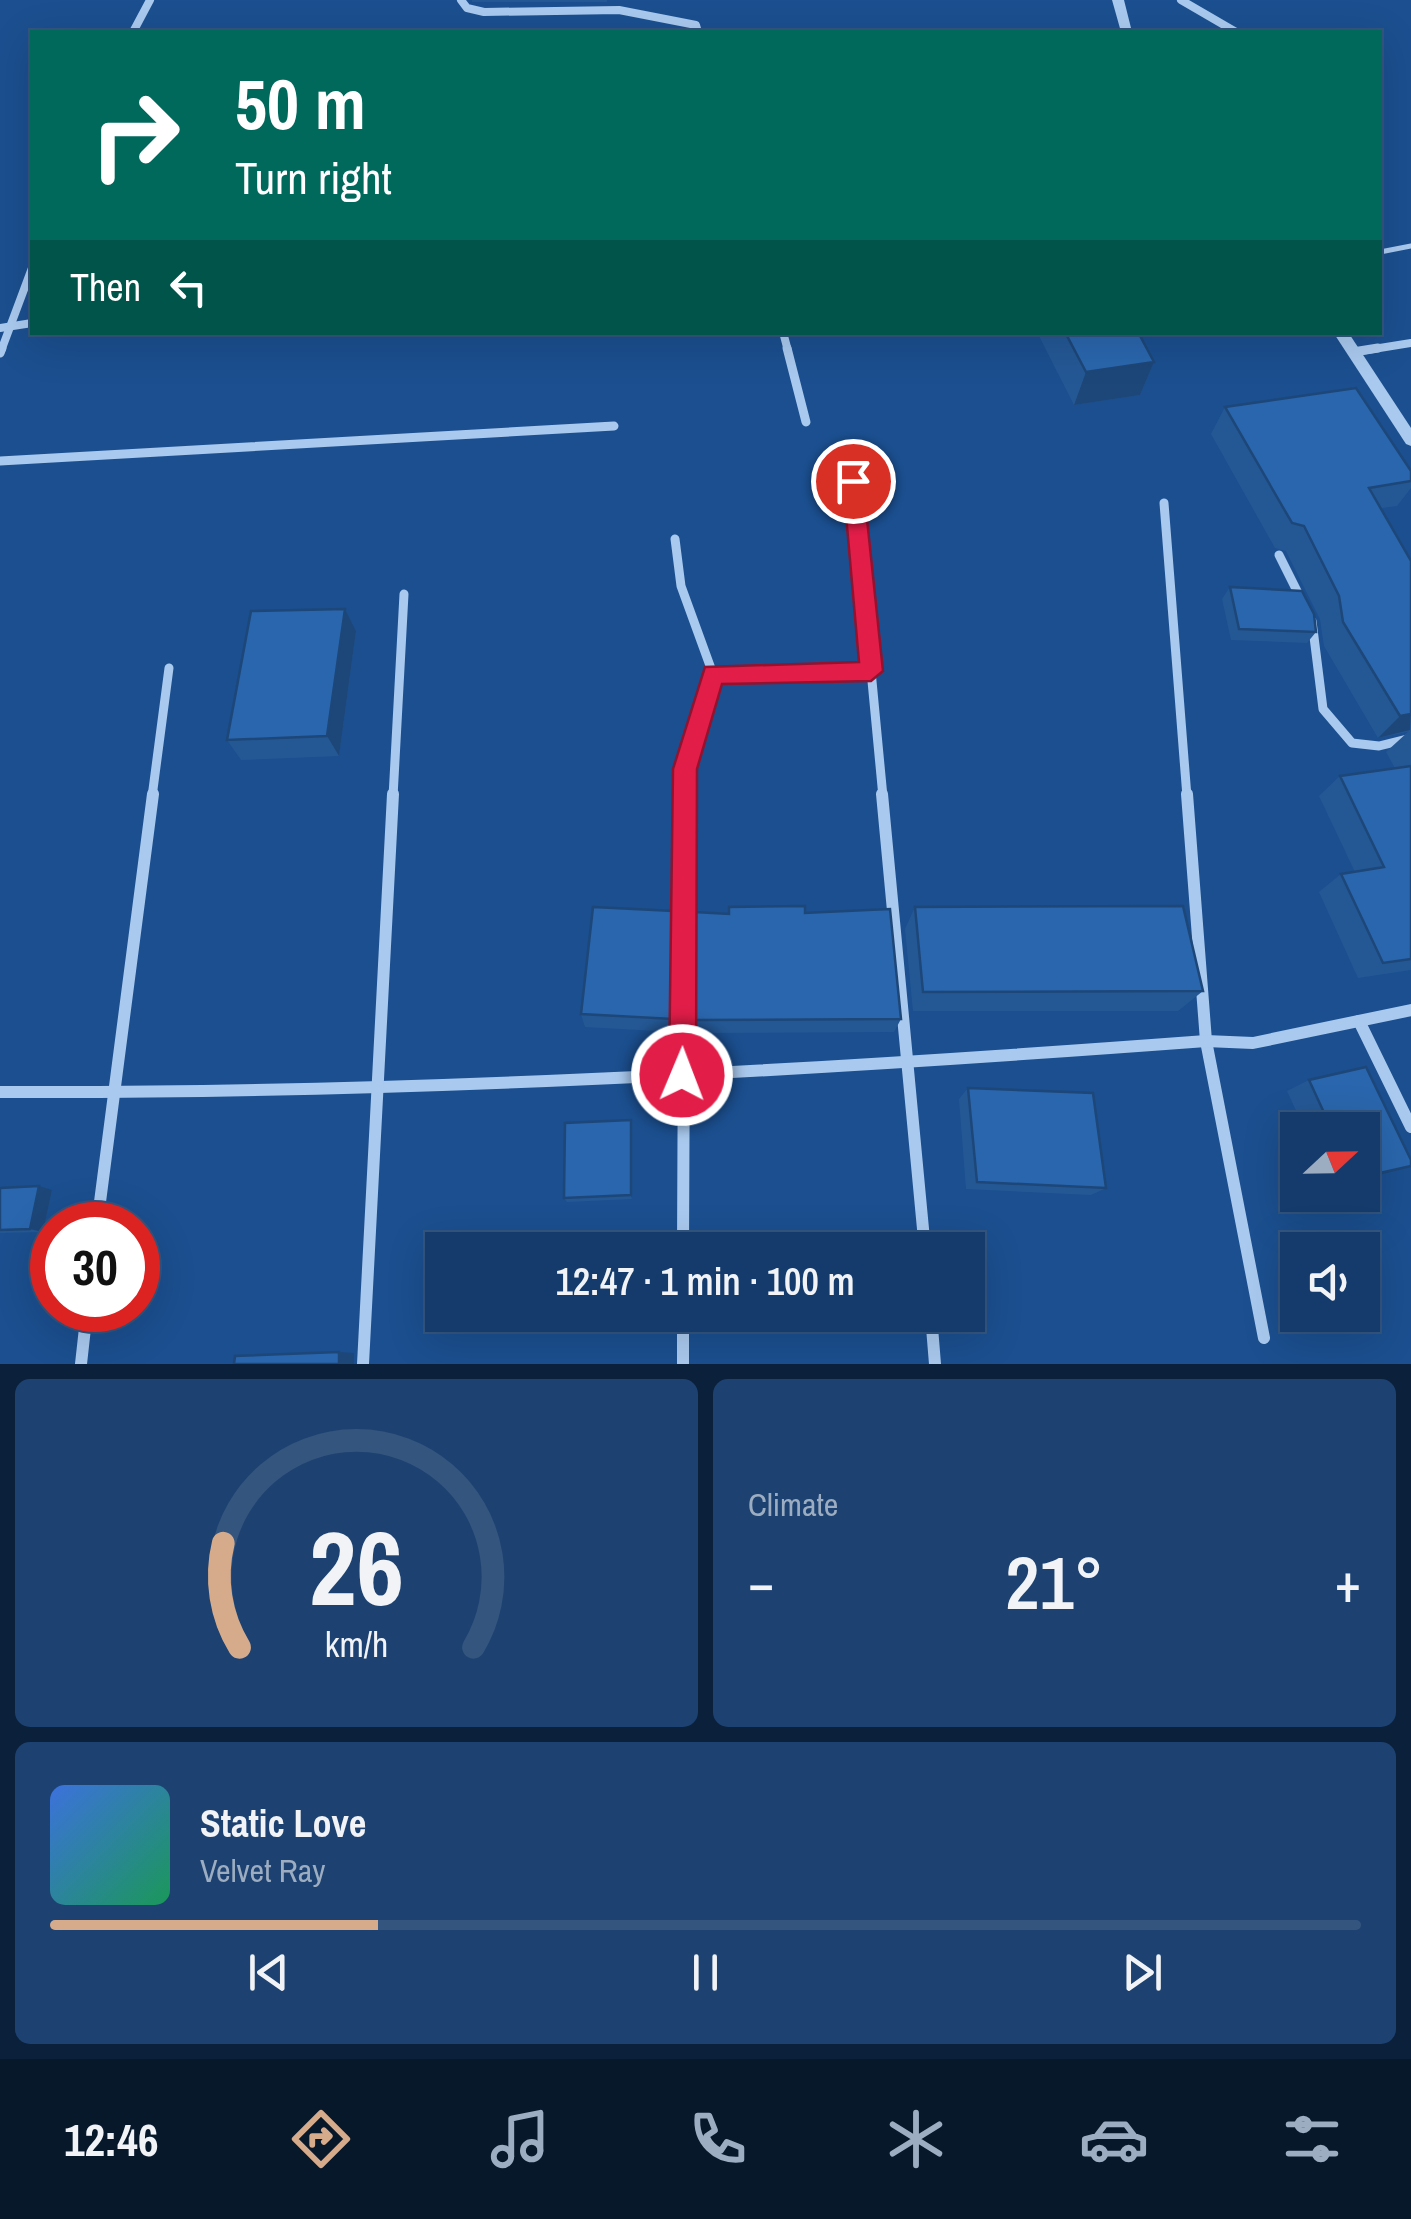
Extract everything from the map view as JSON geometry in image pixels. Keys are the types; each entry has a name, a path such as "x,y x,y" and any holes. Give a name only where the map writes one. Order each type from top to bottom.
{"street":[{"path":"134,30 150,0"},
{"path":"461,0 467,8 484,12 647,12 677,17 697,30"},
{"path":"1118,0 1126,30"},
{"path":"1181,0 1233,30"},
{"path":"0,353 30,274"},
{"path":"0,328 30,323"},
{"path":"784,335 806,422"},
{"path":"1342,335 1411,440"},
{"path":"1353,352 1411,344"},
{"path":"0,461 614,426"},
{"path":"853,481 924,1232"},
{"path":"1164,503 1206,1041 1264,1338"},
{"path":"675,539 681,586 713,674 685,769 682,1232"},
{"path":"1280,555 1314,624 1323,709 1352,743 1379,746 1411,738"},
{"path":"364,1364 404,594"},
{"path":"100,1202 169,668"},
{"path":"713,674 871,671"},
{"path":"0,1092 112,1094 379,1086 910,1064 1206,1041 1253,1043 1411,1010"},
{"path":"1359,1021 1411,1127"},
{"path":"81,1364 85,1332"},
{"path":"682,1332 683,1364"},
{"path":"932,1332 935,1364"}],"lane":[{"path":"1382,250 1411,246"}],"building":[{"path":"1067,335 1140,335 1154,362 1086,372"},
{"path":"1356,388 1411,471 1411,481 1369,488 1411,561 1411,714 1400,716 1343,622 1339,596 1304,526 1292,523 1225,407"},
{"path":"1230,587 1302,591 1314,614 1316,632 1239,629"},
{"path":"345,609 327,736 227,740 251,611"},
{"path":"1411,766 1411,959 1383,963 1341,874 1384,867 1340,776"},
{"path":"805,906 805,913 890,909 901,1019 694,1020 694,912 729,914 729,907"},
{"path":"1183,906 1203,991 923,992 915,907"},
{"path":"593,907 673,911 673,1019 581,1014"},
{"path":"1366,1067 1411,1166 1380,1173 1380,1112 1324,1112 1309,1080"},
{"path":"968,1088 1093,1093 1106,1188 977,1182"},
{"path":"631,1120 631,1195 564,1198 565,1123"},
{"path":"39,1186 36,1202 30,1202 30,1229 0,1230 0,1188"},
{"path":"339,1352 339,1364 234,1364 235,1356"}],"route":[{"path":"682,1075 685,769 713,674 871,671 853,481"}]}
